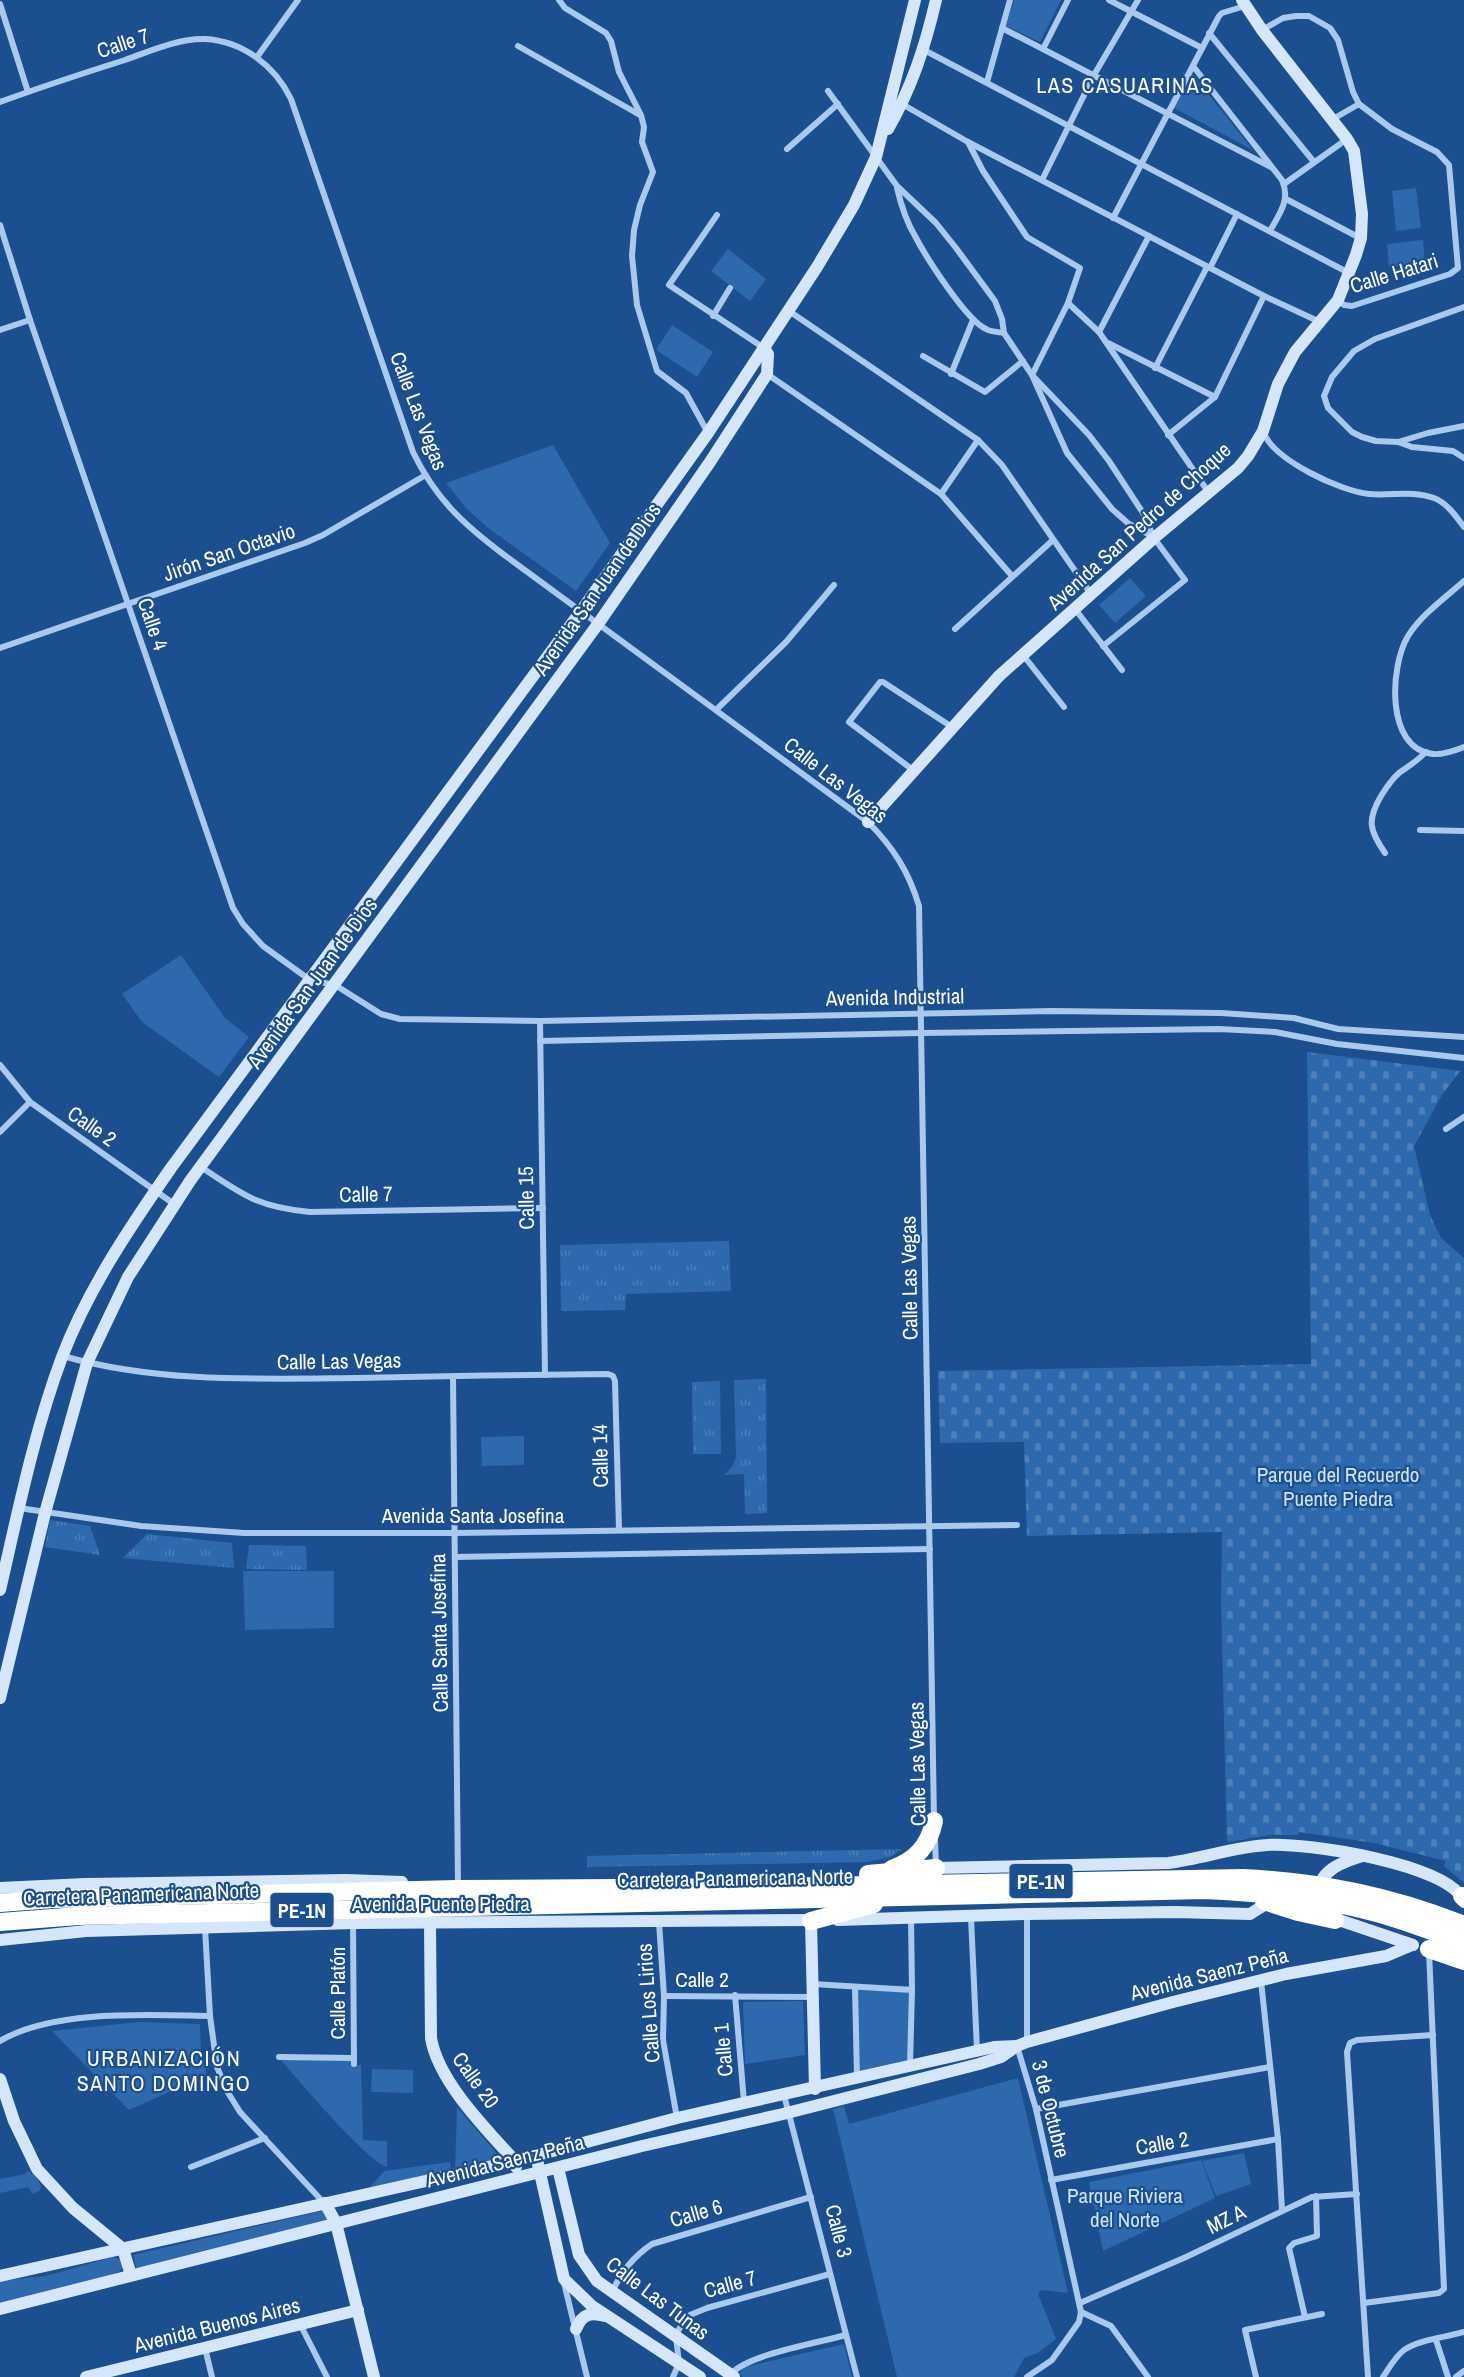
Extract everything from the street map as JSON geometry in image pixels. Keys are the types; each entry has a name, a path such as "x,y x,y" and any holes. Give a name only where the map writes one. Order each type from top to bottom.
{"highway":[{"path":"879,1873 903,1864 916,1855 930,1838 934,1821"},
{"path":"762,1887 936,1868"},
{"name":"Carretera Panamericana Norte","path":"0,1903 53,1899 451,1890 1232,1878 1319,1892 1381,1896 1462,1931"},
{"path":"402,1882 451,1890"},
{"name":"Carretera Panamericana Norte","path":"0,1922 78,1916 893,1897 1205,1890 1276,1894 1319,1892"},
{"path":"1238,1892 1298,1912 1335,1920"},
{"path":"811,1921 865,1908 893,1897"},
{"path":"1410,1946 1464,1961"}],"main road":[{"name":"Avenida San Juan de Dios","path":"0,1590 18,1508 40,1426 63,1356 90,1298 116,1251 171,1168 582,612 708,433 789,311 850,213 876,157 915,0"},
{"name":"Avenida San Juan de Dios","path":"881,140 902,104 924,50 936,0"},
{"name":"Avenida San Pedro de Choque","path":"868,822 999,676 1154,538 1238,468 1263,431 1278,384 1295,352 1338,300 1350,273 1361,238 1362,214 1354,151 1333,119 1243,3"},
{"path":"764,348 768,354 767,374"},
{"name":"Avenida San Juan de Dios","path":"0,1698 45,1512 87,1363 129,1277 190,1181 598,624 710,462 767,374"},
{"path":"171,1168 190,1181"},
{"path":"936,1868 1168,1863 1239,1848 1267,1845 1306,1846 1364,1856 1431,1875 1447,1883 1463,1899"},
{"path":"1364,1856 1336,1866 1327,1873 1319,1892 1324,1912 1335,1920 1410,1946"},
{"name":"Avenida Puente Piedra","path":"0,1888 334,1880 402,1882"},
{"name":"Avenida Puente Piedra","path":"0,1940 86,1931 353,1923 811,1921 1175,1912 1250,1914 1269,1902"},
{"path":"811,1921 815,2089"},
{"name":"Calle 20","path":"430,1923 433,2052 447,2080 515,2161 519,2177"},
{"name":"Avenida Saenz Peña","path":"0,2276 515,2161 677,2118 977,2051 1022,2044 1173,2002 1261,1981 1386,1956 1410,1946 1446,1944 1462,1931"},
{"name":"Avenida Saenz Peña","path":"0,2308 642,2146 980,2064 1001,2057 1022,2044"},
{"path":"0,2079 14,2121 37,2169 73,2208 123,2249 131,2275"},
{"path":"639,2128 642,2146"},
{"path":"536,2155 564,2279"},
{"name":"Calle Las Tunas","path":"558,2168 574,2238 586,2268 612,2293 732,2376"},
{"path":"325,2203 336,2223 374,2377"},
{"path":"556,2243 574,2238"},
{"name":"Calle Las Tunas","path":"564,2279 577,2294 608,2317 700,2377"},
{"name":"Avenida Buenos Aires","path":"86,2377 358,2310"},
{"path":"576,2329 579,2320 591,2313 608,2317"}],"street":[{"path":"257,57 298,0"},
{"path":"559,0 565,8 606,33 611,42 619,72 640,115 644,128 642,142 654,172 640,205 634,230 632,256 637,305 657,371 686,393 708,433"},
{"path":"987,82 1010,0"},
{"path":"1043,49 1068,0"},
{"path":"1109,0 1202,48"},
{"path":"1042,180 1094,75 1138,0"},
{"path":"1113,218 1209,33 1222,13 1243,3"},
{"path":"0,4 28,92"},
{"path":"1262,30 1283,18 1296,16 1309,16 1330,28 1338,40 1353,92 1359,104 1333,119"},
{"path":"1002,28 1271,167"},
{"path":"1209,33 1314,162"},
{"name":"Calle 7","path":"0,102 177,43 205,39 231,45 257,57"},
{"path":"518,46 640,115"},
{"path":"924,50 1350,273"},
{"name":"Calle Las Vegas","path":"257,57 277,75 291,99 409,441 424,476 442,501 472,530 868,822 890,844 913,885 919,906 922,1014 936,1868"},
{"path":"1192,66 1284,184 1286,199 1270,231"},
{"path":"828,91 897,186 936,223 995,301 1002,319 1004,333 1032,375 1067,453 1112,509 1129,524 1154,538"},
{"path":"787,148 838,104"},
{"path":"902,104 968,142 1113,218 1264,296 1320,322"},
{"name":"Calle Hatari","path":"1338,300 1344,305 1352,306 1450,274 1458,268 1449,165 1437,153 1392,129 1359,104"},
{"path":"1284,184 1347,139"},
{"path":"968,142 983,171 1027,237 1080,268 1068,303 1032,375"},
{"path":"897,186 902,208 915,237 973,320 986,330 1004,333"},
{"path":"1286,199 1361,238"},
{"path":"1155,368 1237,214"},
{"path":"717,215 669,285 764,348"},
{"name":"Calle 4","path":"0,225 30,320 233,908 248,930 263,946 310,980 335,985"},
{"path":"1099,332 1149,236"},
{"path":"712,315 729,288"},
{"path":"1168,435 1215,397 1264,296"},
{"path":"1068,303 1099,332 1209,493"},
{"path":"1464,307 1375,339 1354,351 1329,382 1324,396 1328,408 1352,432 1376,441 1398,442 1412,447 1453,451 1464,458"},
{"path":"789,311 978,440 1002,465 1091,595"},
{"path":"0,330 30,320"},
{"path":"951,374 973,320"},
{"path":"1106,342 1215,397"},
{"path":"922,356 985,393 1023,361"},
{"path":"767,374 941,494 1012,576"},
{"path":"1032,375 1109,460 1143,513 1154,538 1185,580 1103,646"},
{"path":"1398,442 1464,426"},
{"path":"1263,431 1267,441 1275,450 1334,484 1352,491 1371,494 1405,492 1435,498 1450,509 1464,526"},
{"path":"941,494 978,440"},
{"name":"Jirón San Octavio","path":"0,648 305,543 424,476"},
{"path":"955,629 1053,540"},
{"path":"1464,581 1422,618 1408,635 1399,656 1395,676 1395,696 1401,729 1407,740 1426,752 1434,754 1447,753 1464,747"},
{"path":"716,710 786,642 834,585"},
{"path":"1075,609 1122,670"},
{"path":"1023,655 1064,707"},
{"path":"913,770 849,723 880,682 952,728"},
{"path":"1385,853 1372,830 1371,818 1386,789 1399,773 1413,765 1426,752"},
{"path":"1420,830 1464,831"},
{"name":"Avenida Industrial","path":"335,985 381,1014 400,1019 540,1021 1051,1011 1221,1013 1294,1018 1338,1029 1464,1037"},
{"name":"Calle 15","path":"540,1021 545,1375"},
{"path":"540,1041 1207,1029 1275,1032 1337,1044 1464,1058"},
{"name":"Calle 2","path":"0,1065 30,1102 174,1204"},
{"path":"0,1132 30,1102"},
{"path":"1446,1129 1464,1117"},
{"name":"Calle 7","path":"201,1167 244,1196 265,1205 292,1210 310,1212 543,1208"},
{"name":"Calle Las Vegas","path":"63,1356 87,1363 166,1376 290,1379 608,1374 615,1381"},
{"name":"Calle Santa Josefina","path":"451,1890 455,1557 453,1376"},
{"name":"Calle 14","path":"615,1381 619,1530"},
{"name":"Avenida Santa Josefina","path":"18,1508 141,1526 244,1533 454,1533 1017,1525"},
{"name":"Avenida Santa Josefina","path":"455,1557 930,1549"},
{"name":"3 de Octubre","path":"1027,1914 1022,2044 1081,2312"},
{"path":"971,1917 977,2051"},
{"path":"910,2066 911,1918"},
{"name":"Calle Los Lirios","path":"659,1922 664,1996 663,2040 677,2118"},
{"name":"Calle Platón","path":"279,2056 354,2061 353,1923"},
{"path":"205,1928 210,2016 217,2067 227,2091 240,2112 325,2203"},
{"path":"1364,2303 1439,2293 1444,2289 1433,2035 1410,1946"},
{"path":"1261,1981 1278,2139 1282,2210"},
{"path":"855,1987 857,2078"},
{"name":"Calle 2","path":"664,1996 735,1995 855,1987 912,1990"},
{"name":"Calle 1","path":"735,1995 744,2103"},
{"path":"0,2041 11,2034 54,2022 136,2015 210,2016"},
{"path":"1368,2377 1347,2052 1350,2043 1357,2040 1433,2035"},
{"path":"1036,2109 1270,2067"},
{"name":"Calle 3","path":"784,2095 857,2377"},
{"path":"192,2167 266,2138"},
{"name":"Calle 2","path":"1051,2180 1278,2139"},
{"name":"MZ A","path":"1080,2303 1317,2196 1357,2194"},
{"path":"1305,2317 1289,2248 1294,2243 1317,2236 1319,2230 1317,2196"},
{"name":"Calle 6","path":"612,2293 621,2272 652,2244 811,2197"},
{"name":"Calle 7","path":"676,2337 684,2321 696,2311 830,2274"},
{"path":"564,2279 586,2377"},
{"path":"1029,2375 1052,2360 1079,2322 1081,2312 1111,2326 1148,2377"},
{"path":"1256,2377 1245,2330 1322,2314"},
{"path":"300,2324 327,2377"},
{"path":"1383,2377 1397,2356 1405,2349 1464,2332"},
{"path":"732,2376 736,2368 752,2360 846,2335"},
{"path":"674,2377 679,2363 676,2337"},
{"path":"1436,2340 1448,2377"},
{"path":"205,2348 212,2377"},
{"path":"1456,2377 1464,2371"}],"green space":[{"path":"1014,0 1061,0 1040,42 1006,26"},
{"path":"1192,74 1253,150 1174,108"},
{"path":"1416,188 1421,228 1396,231 1392,191"},
{"path":"1423,240 1425,263 1389,267 1387,244"},
{"path":"728,249 766,279 750,301 711,271"},
{"path":"672,325 713,352 697,377 656,350"},
{"path":"553,445 610,543 576,591 488,528 466,508 446,483"},
{"path":"1130,578 1146,596 1115,623 1099,605"},
{"path":"181,955 225,1018 249,1037 219,1077 142,1022 122,994"},
{"name":"Parque del Recuerdo Puente Piedra","path":"1307,1052 1460,1071 1442,1095 1414,1146 1430,1215 1441,1238 1464,1258 1464,1883 1444,1866 1446,1861 1374,1843 1299,1832 1298,1835 1271,1835 1227,1842 1221,1600 1222,1532 1027,1536 1024,1442 940,1443 938,1371 1311,1364"},
{"path":"729,1241 731,1291 626,1294 625,1310 561,1311 560,1245"},
{"path":"766,1379 767,1513 745,1514 744,1474 724,1475 732,1467 736,1457 734,1380"},
{"path":"720,1381 721,1454 693,1454 692,1382"},
{"path":"524,1436 524,1465 482,1466 481,1437"},
{"path":"50,1520 90,1526 100,1555 45,1547"},
{"path":"147,1534 232,1543 234,1568 123,1558"},
{"path":"249,1545 306,1546 307,1570 246,1569"},
{"path":"243,1571 334,1571 334,1628 245,1630"},
{"path":"903,1849 890,1857 868,1862 587,1867 587,1856"},
{"path":"854,1984 909,1986 911,2071 857,2083"},
{"path":"803,2001 805,2055 745,2064 743,2002"},
{"path":"139,2022 200,2024 201,2052 207,2075 129,2110 52,2031"},
{"path":"279,2058 353,2058 353,2065 361,2065 363,2140 387,2141 387,2167 363,2150 348,2135"},
{"path":"372,2069 413,2070 413,2093 371,2092"},
{"path":"1018,2078 1068,2293 1041,2290 1038,2294 1056,2339 1038,2353 1024,2358 1014,2377 897,2377 833,2109 844,2106 849,2124"},
{"path":"457,2107 498,2155 499,2161 455,2171"},
{"path":"1244,2153 1251,2184 1216,2196 1202,2161"},
{"name":"Parque Riviera del Norte","path":"1201,2160 1215,2198 1103,2251 1089,2182"},
{"path":"450,2162 451,2172 368,2190 384,2171"},
{"path":"30,2171 41,2186 40,2190 33,2194 28,2187 0,2193 0,2179 26,2174"},
{"path":"326,2210 331,2221 138,2273 133,2255"},
{"path":"113,2257 120,2259 123,2266 120,2271 87,2286 0,2306 0,2281 46,2276"},
{"path":"844,2344 852,2377 743,2377 739,2374 745,2367"}],"district":[{"name":"LAS CASUARINAS","path":"1125,85"},
{"name":"URBANIZACIÓN SANTO DOMINGO","path":"164,2070"}]}
